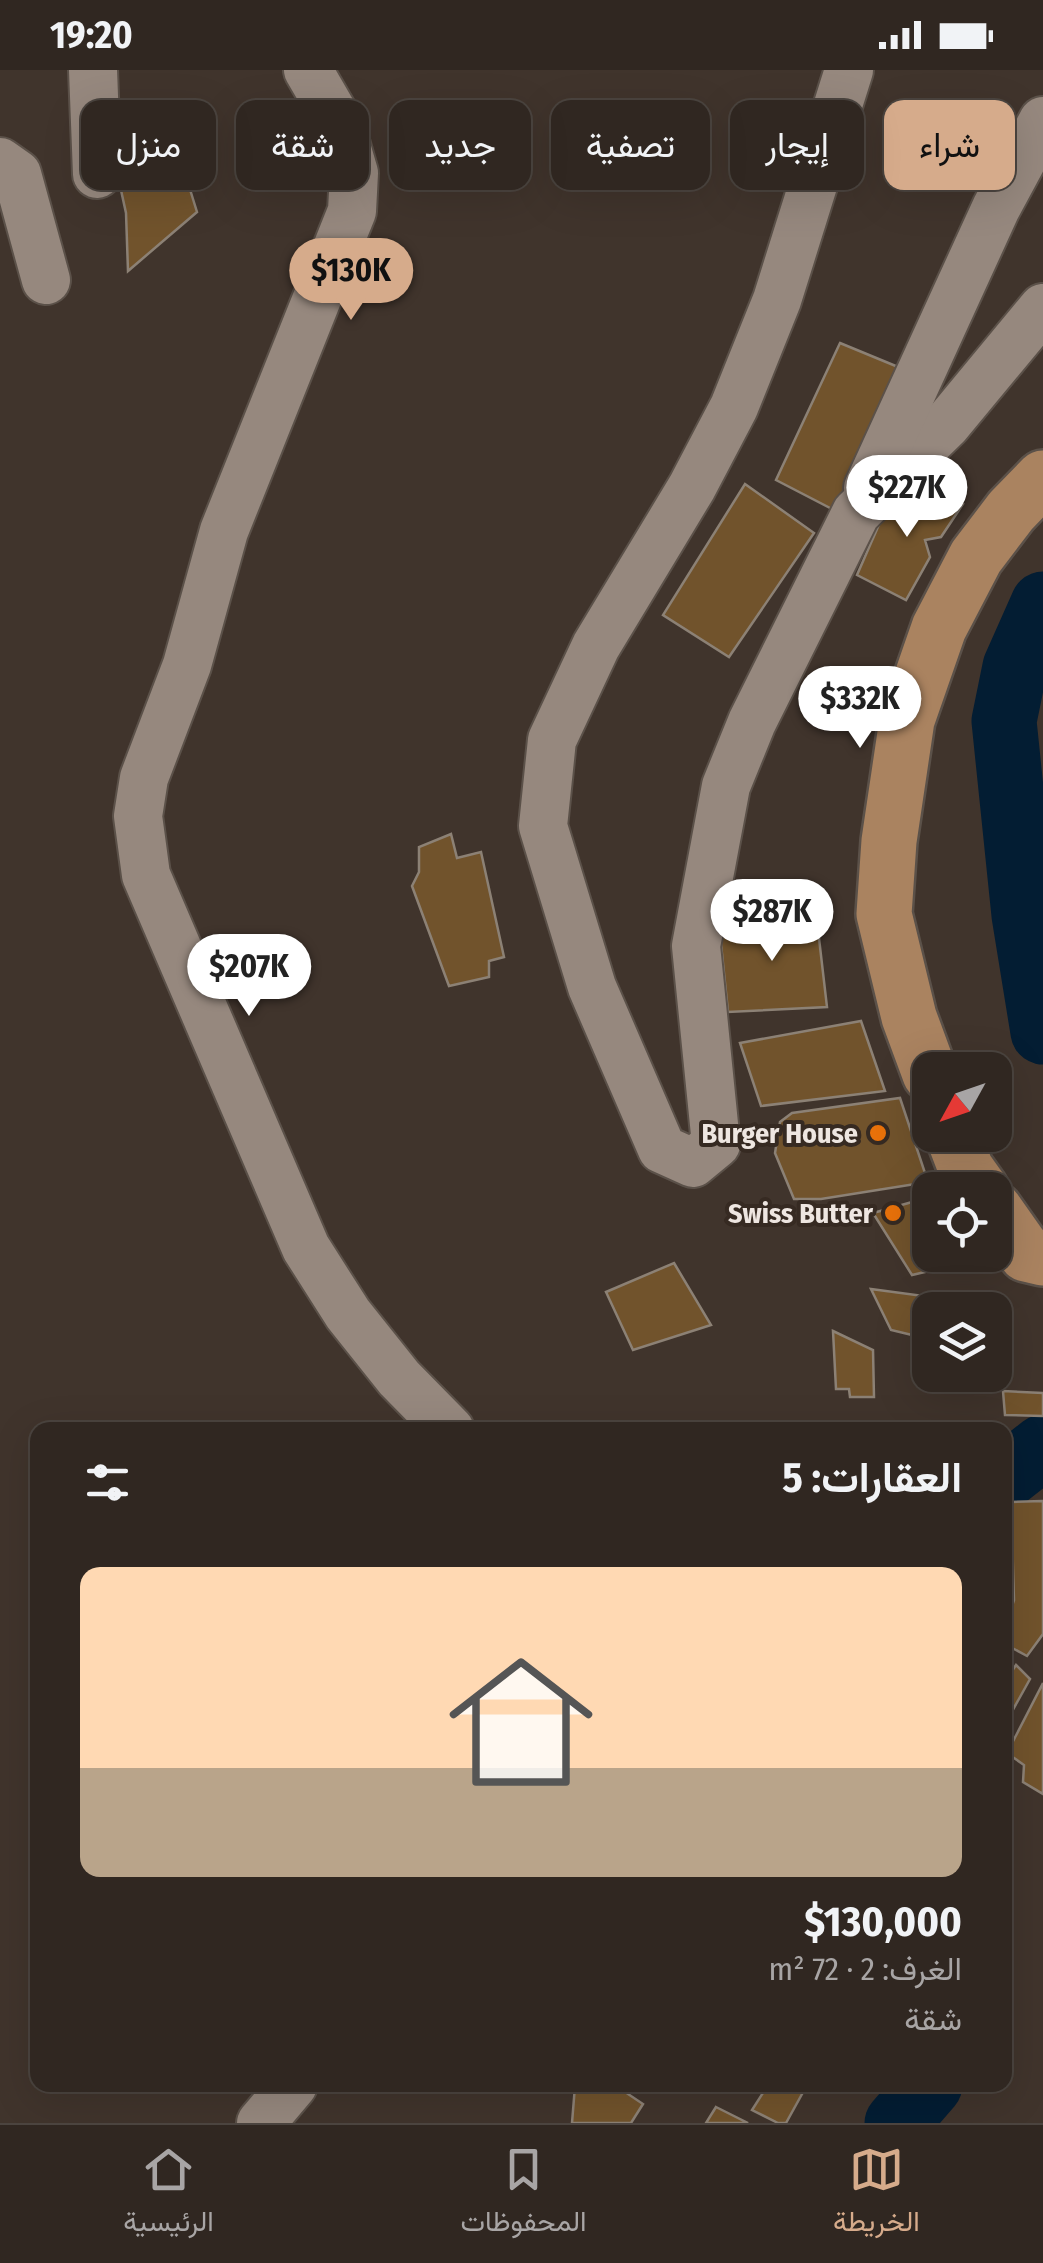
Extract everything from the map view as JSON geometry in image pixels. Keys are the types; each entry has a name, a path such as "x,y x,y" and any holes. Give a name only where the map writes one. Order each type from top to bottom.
{"main road":[{"path":"922,1052 909,1017 884,914 889,841 907,720 938,628 976,557 1011,511 1043,478"},
{"path":"1012,1234 1026,1254 1043,1258"}],"street":[{"path":"93,70 94,100"},
{"path":"308,70 340,125 354,173 352,211 224,531 188,665 144,778 138,816 146,875 306,1248 378,1353 442,1422"},
{"path":"849,70 777,300 734,407 692,487 596,646 552,740 543,826 592,987 662,1149 693,1163 716,1144 696,946 726,786 752,722 856,514 996,208 1043,121"},
{"path":"0,162 18,174 46,280"},
{"path":"856,514 947,424 1043,308"},
{"path":"261,2123 287,2092"}],"building":[{"path":"121,190 190,190 197,212 128,271 126,213"},
{"path":"840,343 903,369 834,510 776,480"},
{"path":"921,482 963,504 941,537 925,540 930,557 906,600 857,575 881,520"},
{"path":"745,484 814,533 729,657 663,615"},
{"path":"451,834 457,858 481,852 504,957 489,961 489,977 449,986 412,886 419,872 419,847"},
{"path":"718,915 817,921 827,1007 728,1012"},
{"path":"861,1021 885,1091 761,1106 740,1043"},
{"path":"900,1098 912,1134 912,1152 918,1152 925,1172 912,1172 912,1185 821,1199 794,1199 775,1153 780,1122 792,1113"},
{"path":"912,1202 912,1272 925,1272 912,1275 873,1213"},
{"path":"674,1263 711,1325 633,1350 606,1292"},
{"path":"871,1289 912,1294 912,1335 891,1330"},
{"path":"833,1331 873,1350 874,1397 850,1397 849,1389 836,1389"},
{"path":"1003,1392 1043,1393 1043,1416 1005,1415"},
{"path":"1043,1501 1043,1634 1027,1656 1012,1648 1012,1502"},
{"path":"1016,1665 1030,1679 1012,1711 1012,1671"},
{"path":"1043,1683 1043,1794 1023,1782 1024,1765 1012,1757 1012,1743"},
{"path":"575,2092 625,2092 643,2104 631,2123 572,2123"},
{"path":"764,2092 803,2092 786,2123 752,2110"},
{"path":"716,2107 748,2123 706,2123"}],"waterway":[{"path":"1043,604 1015,667 1004,721 1024,915 1043,1032"},
{"path":"1012,1471 1043,1447"},
{"path":"897,2123 924,2092"}],"place":[{"name":"Burger House","path":"878,1133"},
{"name":"Swiss Butter","path":"893,1213"}]}
